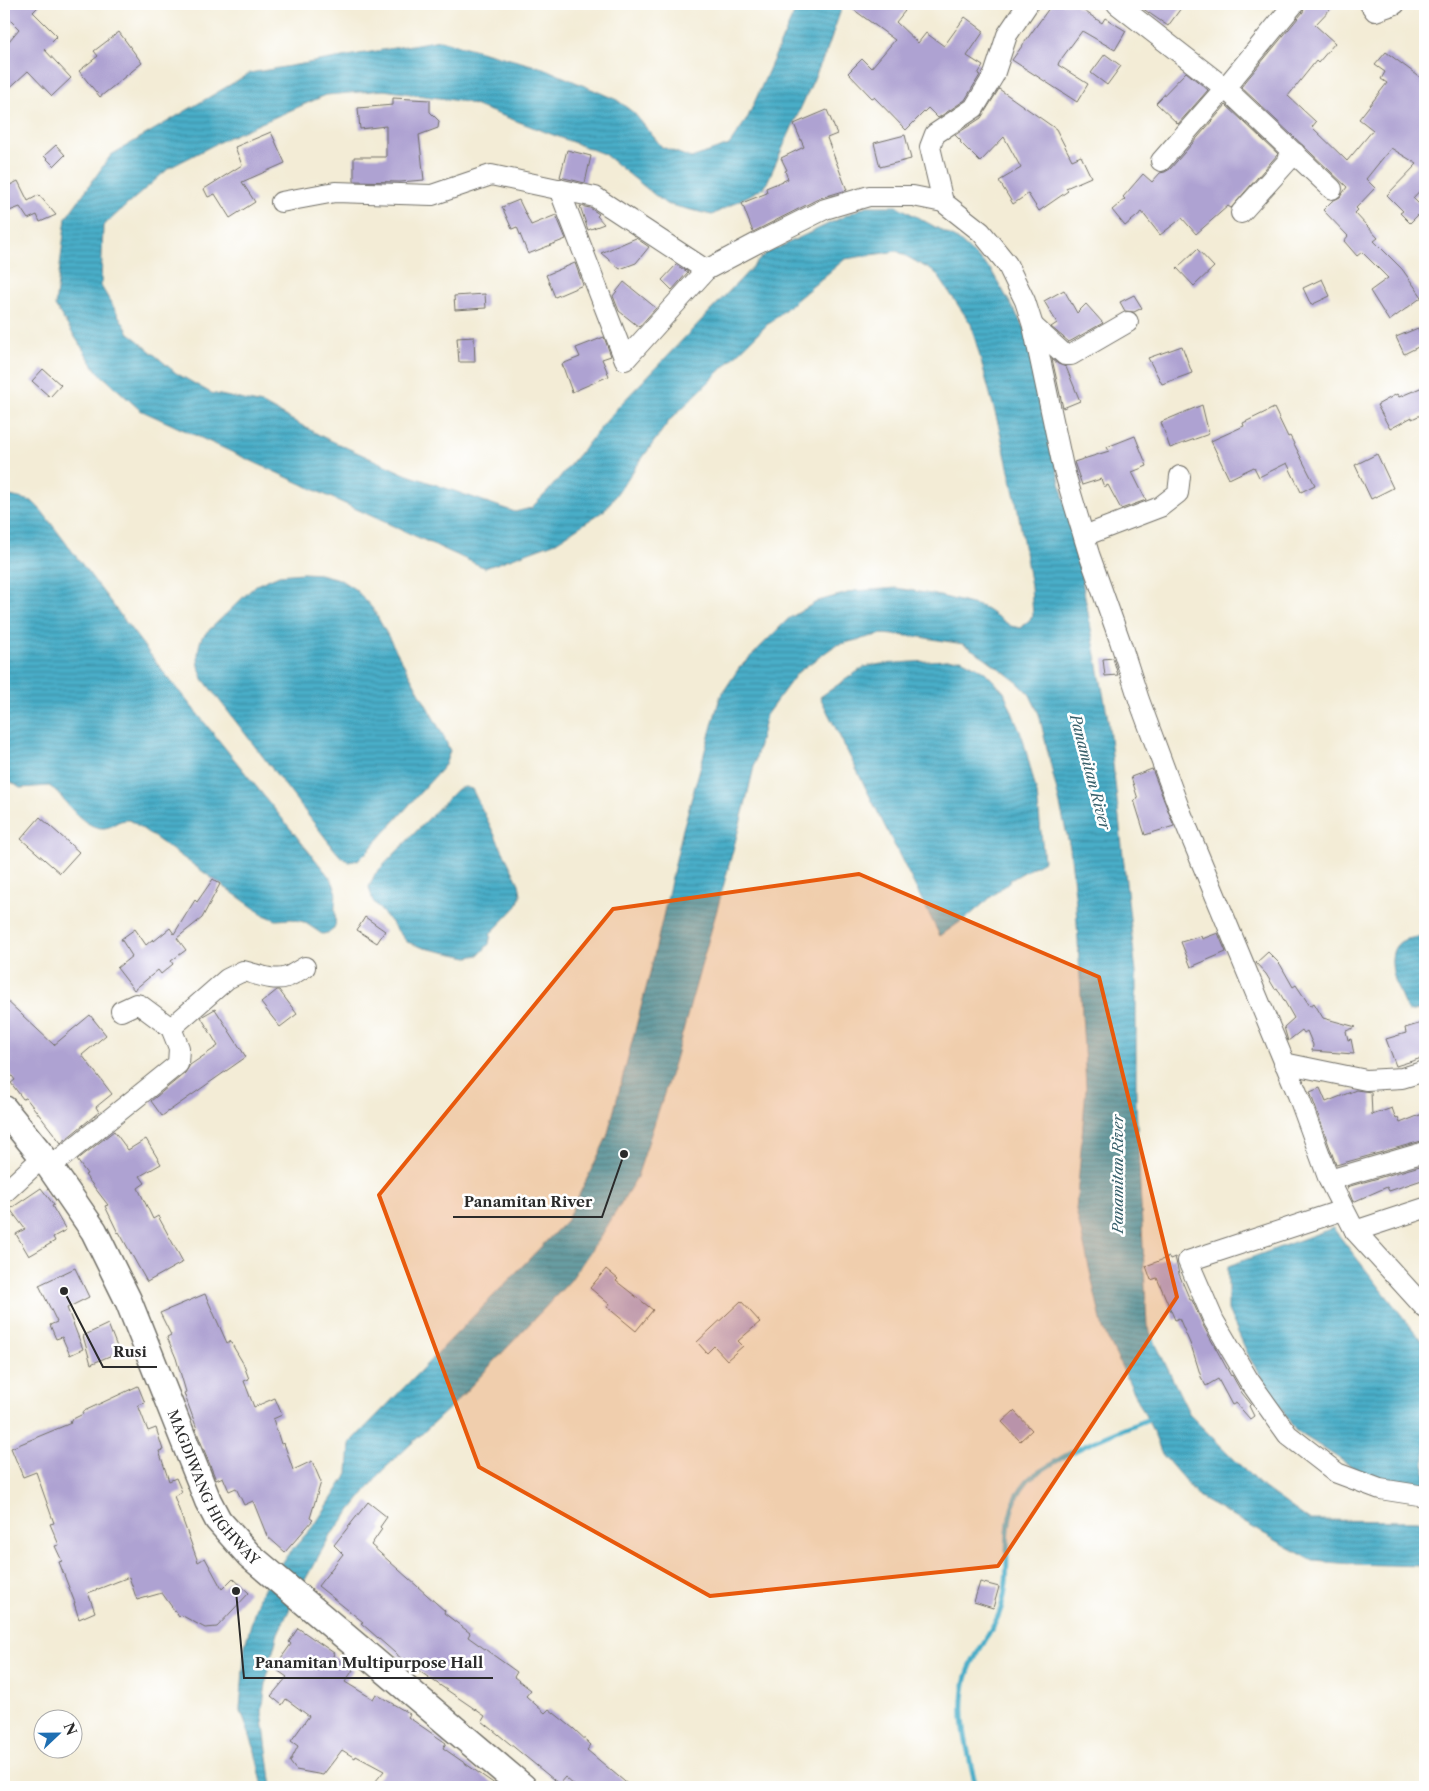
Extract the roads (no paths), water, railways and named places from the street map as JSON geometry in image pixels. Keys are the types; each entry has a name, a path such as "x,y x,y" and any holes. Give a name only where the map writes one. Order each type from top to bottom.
{"main road":[{"name":"MAGDIWANG HIGHWAY","path":"4,1109 46,1162 94,1232 128,1300 213,1512 238,1543 268,1572 523,1787"}],"street":[{"path":"943,202 930,147 935,134 974,108 994,75 1007,35 1028,4"},
{"path":"1117,4 1225,88 1295,152 1332,189"},
{"path":"1161,161 1225,88 1294,4"},
{"path":"1370,4 1376,11 1395,4"},
{"path":"1240,213 1295,152"},
{"path":"281,202 335,192 432,196 491,175 595,196 706,270"},
{"path":"560,189 626,360 706,270 825,209 868,196 913,196 943,202 981,232 1007,264 1025,301 1063,467 1084,536 1139,700 1179,808 1298,1095 1329,1180 1343,1210 1355,1231 1425,1308"},
{"path":"1032,326 1065,355 1071,355 1128,322"},
{"path":"1084,536 1160,506 1178,493 1180,476"},
{"path":"170,1028 227,979 243,971 276,978 287,977 305,967"},
{"path":"4,1193 178,1064 179,1048 170,1028 140,1004 121,1011"},
{"path":"1284,1063 1366,1080 1402,1078 1425,1070"},
{"path":"1329,1180 1425,1152"},
{"path":"1355,1231 1425,1208"},
{"path":"1343,1210 1188,1261 1214,1321 1248,1379 1288,1435 1337,1473 1380,1489 1425,1496"}],"water":[{"path":"798,4 843,4 827,50 765,187 712,215 666,204 604,154 466,102 384,90 326,95 229,137 169,168 103,226 101,286 129,333 176,373 211,393 263,404 323,437 405,474 515,512 531,508 549,490 619,406 765,254 866,206 897,206 959,240 991,270 1025,329 1080,570 1108,719 1136,973 1136,1105 1147,1326 1190,1415 1259,1484 1309,1520 1425,1521 1425,1566 1313,1561 1200,1498 1162,1454 1152,1429 1103,1329 1076,1210 1086,1087 1076,904 1070,848 1039,714 1030,695 1017,682 963,644 920,637 882,634 836,645 798,672 766,715 745,805 718,906 674,1063 637,1177 603,1233 570,1281 455,1403 383,1470 330,1536 297,1594 278,1633 268,1670 262,1712 272,1787 263,1787 254,1747 240,1709 245,1645 259,1596 284,1559 316,1523 348,1473 350,1443 567,1220 607,1137 650,973 683,829 720,697 739,668 788,619 818,601 855,591 897,588 936,595 983,607 1011,626 1021,628 1033,616 1031,587 1018,511 999,427 971,324 936,273 897,251 845,259 768,324 669,421 605,510 556,542 485,568 140,410 97,371 55,306 66,218 111,155 250,73 440,40 543,68 617,100 634,113 662,147 691,158 729,145 747,119"},
{"path":"10,496 32,501 41,510 162,670 331,879 336,896 335,924 332,931 322,934 304,922 292,919 276,920 264,915 130,820 104,828 97,827 83,820 49,786 20,788 4,777 4,498"},
{"path":"320,574 339,579 356,590 373,609 450,751 445,765 367,852 359,860 349,862 334,849 203,679 198,663 198,653 202,637 256,585 279,575"},
{"path":"961,659 984,671 1004,692 1023,739 1037,794 1044,861 1012,879 970,915 940,936 820,697 864,667 881,664"},
{"path":"465,787 472,789 519,884 521,894 517,906 491,933 489,944 479,955 468,957 424,948 407,942 373,901 369,887 375,874 457,789"},
{"path":"1425,936 1425,1009 1408,1012 1394,977 1392,957 1394,949 1402,941"},
{"path":"1333,1228 1425,1345 1425,1487 1380,1485 1295,1430 1250,1359 1228,1310 1228,1266"}],"waterway":[{"path":"976,1787 964,1727 964,1690 974,1659 995,1624 1004,1597 1008,1528 1011,1511 1017,1495 1030,1478 1072,1452 1154,1417"}],"place":[{"name":"Panamitan River","path":"624,1154"},
{"name":"Rusi","path":"64,1291"},
{"name":"Panamitan Multipurpose Hall","path":"236,1591"}]}
